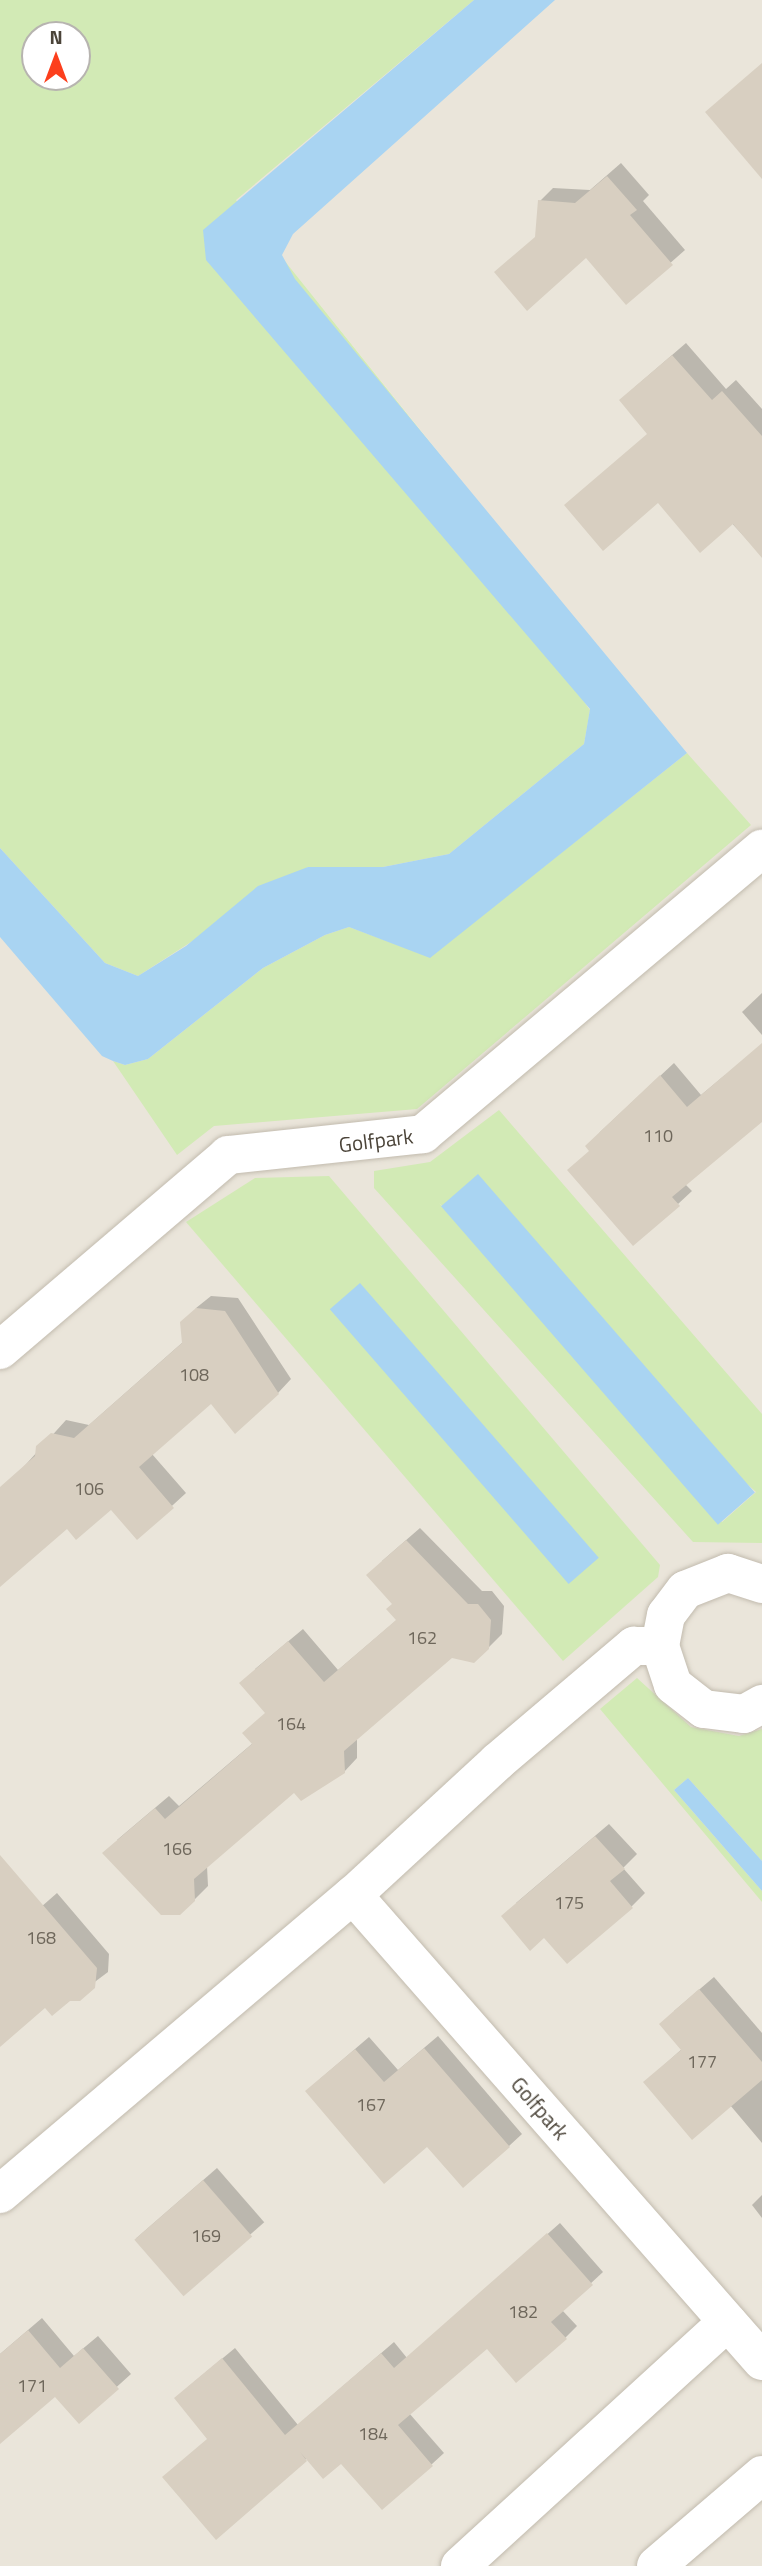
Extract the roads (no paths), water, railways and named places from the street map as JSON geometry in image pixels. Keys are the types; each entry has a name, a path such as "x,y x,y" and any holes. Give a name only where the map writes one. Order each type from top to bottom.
{"street":[{"name":"Golfpark","path":"0,1350 228,1155 423,1134 762,849"},
{"path":"762,1584 728,1573 685,1590 666,1615 660,1646 673,1685 704,1709 744,1714 762,1704"},
{"path":"0,2194 353,1895 497,1762 634,1646 660,1646"},
{"name":"Golfpark","path":"353,1895 762,2361"},
{"path":"460,2566 727,2322"},
{"path":"656,2566 762,2475"}],"water":[{"path":"474,0 555,0 293,234 282,255 295,279 687,753 430,958 349,927 325,935 263,968 148,1059 125,1065 113,1061 102,1056 0,937 0,848 105,963 138,976 186,946 258,886 308,867 383,867 449,854 584,744 590,709 206,260 203,230"},
{"path":"478,1174 755,1492 718,1525 441,1206"},
{"path":"360,1283 599,1558 569,1584 330,1309"},
{"path":"688,1778 762,1861 762,1891 674,1790"}]}
